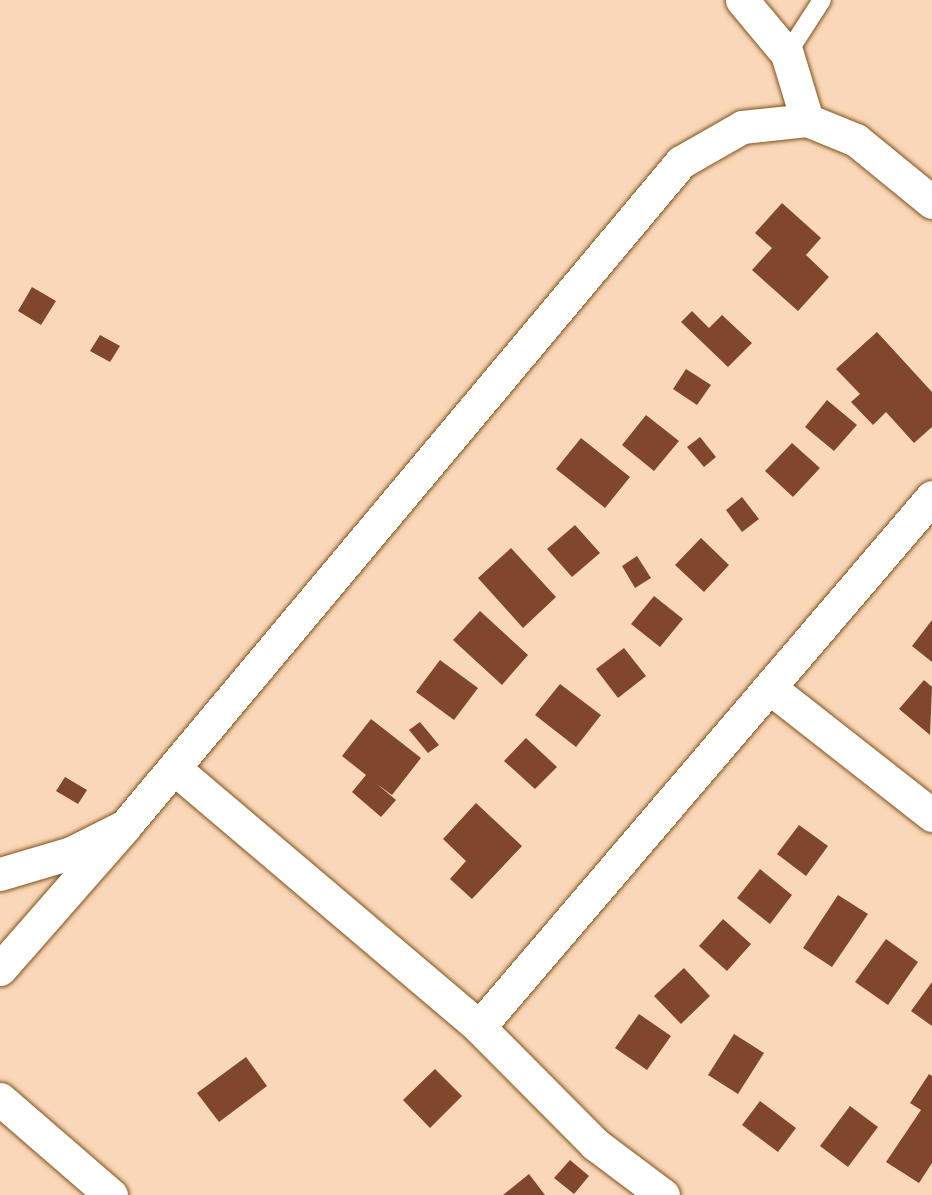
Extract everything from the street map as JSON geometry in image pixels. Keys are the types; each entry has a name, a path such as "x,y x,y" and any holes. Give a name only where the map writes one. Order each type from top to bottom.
{"street":[{"path":"742,0 787,54 807,120"},
{"path":"0,969 174,768 681,162 742,127 807,120 855,141 932,202"},
{"path":"479,1027 932,497"},
{"path":"770,688 932,814"},
{"path":"174,768 479,1027 595,1144 663,1195"},
{"path":"0,874 71,853 125,826"},
{"path":"0,1099 111,1195"}],"lane":[{"path":"787,54 822,0"}],"building":[{"path":"782,203 821,238 806,255 829,277 798,311 752,270 772,248 755,233"},
{"path":"32,287 56,301 41,325 18,311"},
{"path":"692,311 709,328 722,315 752,343 728,367 681,322"},
{"path":"877,332 932,392 932,427 914,443 886,412 873,425 851,402 860,394 836,369"},
{"path":"100,335 120,346 110,362 90,351"},
{"path":"686,369 711,385 697,405 673,389"},
{"path":"827,400 857,425 834,451 805,427"},
{"path":"646,415 679,441 654,471 622,445"},
{"path":"700,437 716,457 704,467 687,447"},
{"path":"581,438 630,477 605,508 556,469"},
{"path":"792,443 820,468 793,497 765,471"},
{"path":"742,497 759,519 742,532 726,510"},
{"path":"575,525 600,553 572,577 547,549"},
{"path":"701,538 729,565 704,592 675,565"},
{"path":"511,548 556,597 523,628 478,578"},
{"path":"637,556 651,578 635,588 622,566"},
{"path":"654,596 683,619 660,647 631,624"},
{"path":"480,611 528,655 502,685 453,640"},
{"path":"932,620 932,662 912,646"},
{"path":"624,648 646,676 618,698 596,669"},
{"path":"440,660 478,688 454,720 416,692"},
{"path":"924,680 932,687 930,735 899,709"},
{"path":"560,684 601,715 576,747 535,715"},
{"path":"371,719 421,758 392,795 377,784 396,800 381,817 352,792 366,775 342,756"},
{"path":"420,722 439,745 428,753 409,730"},
{"path":"526,738 557,767 535,789 504,761"},
{"path":"65,777 87,790 78,804 56,791"},
{"path":"476,803 522,846 472,899 450,879 466,861 443,839"},
{"path":"799,825 828,846 806,876 777,854"},
{"path":"760,869 792,895 770,924 737,898"},
{"path":"838,895 868,914 832,967 803,948"},
{"path":"723,919 751,944 727,971 699,946"},
{"path":"886,939 918,962 888,1005 855,982"},
{"path":"684,968 710,996 681,1024 654,996"},
{"path":"932,982 932,1026 911,1011"},
{"path":"639,1014 671,1036 647,1070 615,1048"},
{"path":"734,1034 764,1053 738,1094 708,1075"},
{"path":"246,1057 267,1086 219,1122 197,1093"},
{"path":"435,1069 462,1096 430,1128 403,1100"},
{"path":"929,1074 932,1076 932,1163 919,1183 886,1162 921,1110 910,1103"},
{"path":"760,1101 796,1128 778,1152 742,1125"},
{"path":"850,1106 878,1127 848,1167 820,1146"},
{"path":"570,1160 589,1176 574,1194 554,1178"},
{"path":"529,1174 545,1195 503,1195"}]}
